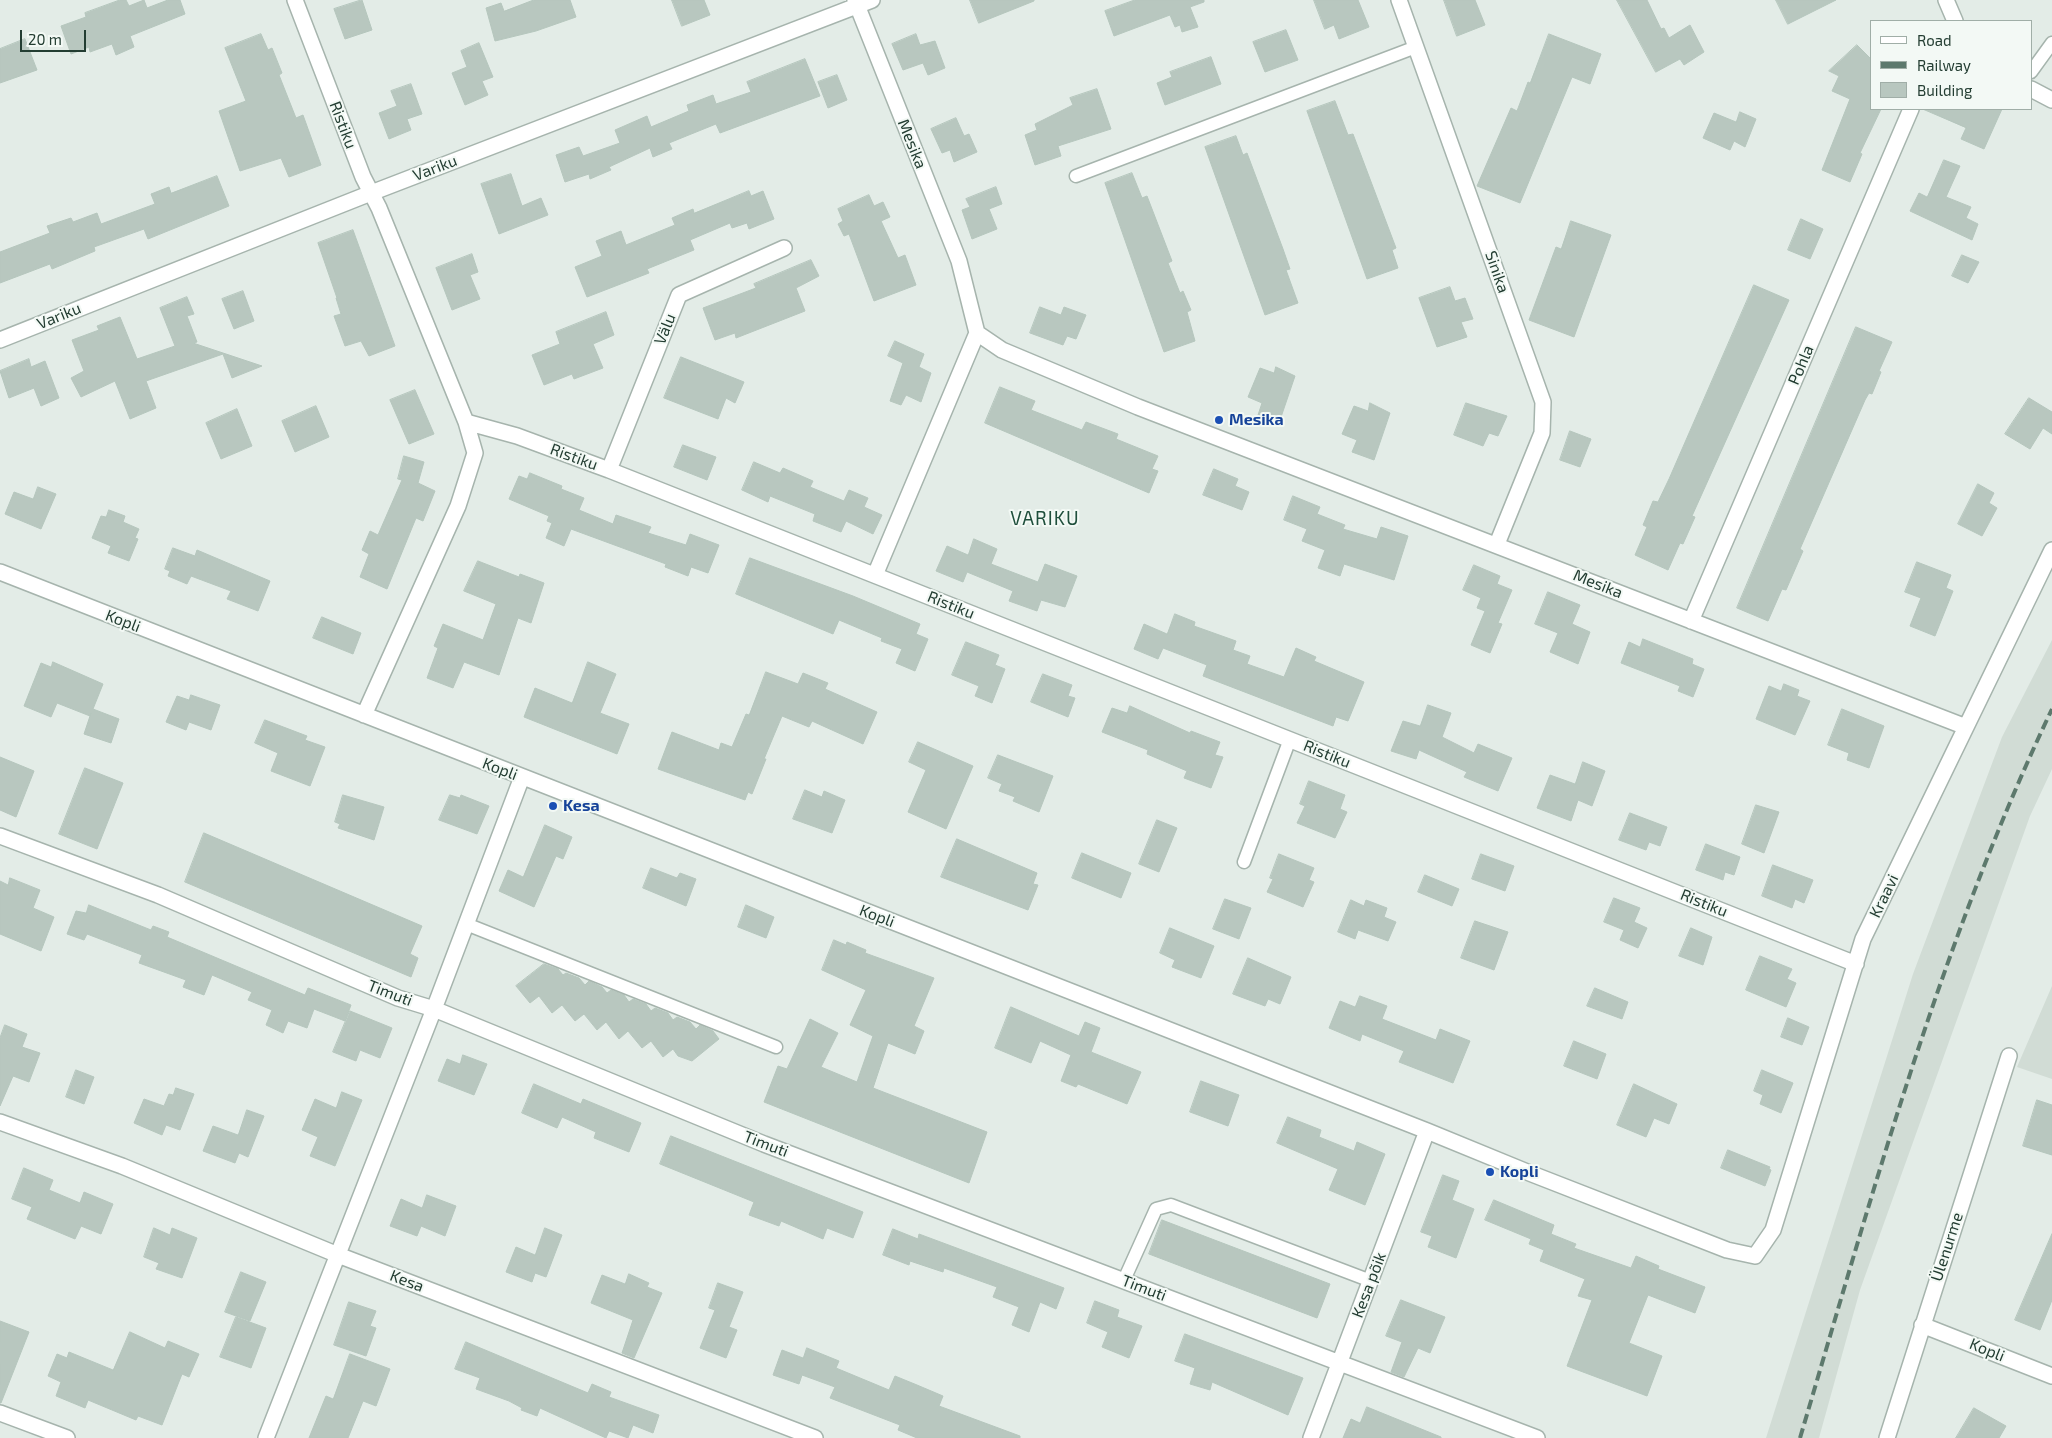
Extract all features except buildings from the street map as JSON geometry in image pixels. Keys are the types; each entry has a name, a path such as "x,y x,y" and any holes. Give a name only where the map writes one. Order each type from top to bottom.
{"street":[{"name":"Ristiku","path":"295,0 363,177 466,422 517,436 609,470 1856,964"},
{"name":"Variku","path":"0,340 856,3 872,0"},
{"name":"Sinika","path":"1399,0 1543,402 1542,433 1498,544"},
{"path":"1946,0 1955,20"},
{"name":"Mesika","path":"856,3 959,262 977,332 1002,350 1138,407 1498,544 1966,727"},
{"path":"2032,90 2052,100"},
{"name":"Pohla","path":"1691,621 1911,110"},
{"name":"Välu","path":"609,470 679,295 784,248"},
{"path":"875,575 977,332"},
{"path":"364,715 458,506 475,453 466,422"},
{"name":"Kraavi","path":"1756,1256 1773,1230 1863,939 2052,550"},
{"name":"Kopli","path":"0,572 1728,1250 1756,1256"},
{"path":"266,1438 434,1009 522,777"},
{"name":"Timuti","path":"0,836 158,895 398,998 434,1009 755,1141 1537,1438"},
{"name":"Ülenurme","path":"1887,1438 2009,1056"},
{"name":"Kesa","path":"0,1122 122,1166 338,1255 815,1438"},
{"name":"Kesa põik","path":"1311,1438 1427,1131"},
{"name":"Kopli","path":"1922,1325 2052,1376"},
{"path":"0,1413 67,1438"}],"lane":[{"path":"2032,71 2052,43"},
{"path":"1076,176 1416,47"},
{"path":"1244,862 1290,740"},
{"path":"466,924 776,1047"},
{"path":"1124,1280 1156,1209 1171,1205 1371,1281"}],"shaded area":[{"path":"2052,640 2052,769 2030,816 1860,1290 1819,1438 1766,1438 1913,974 2002,737"},
{"path":"2052,986 2052,1079 2017,1067"}],"railway":[{"path":"1800,1438 1883,1161 1943,977 2012,797 2052,709"}],"place":[{"name":"Mesika","path":"1219,420"},
{"name":"Kesa","path":"553,806"},
{"name":"Kopli","path":"1490,1172"}],"district":[{"name":"VARIKU","path":"1045,519"}]}
